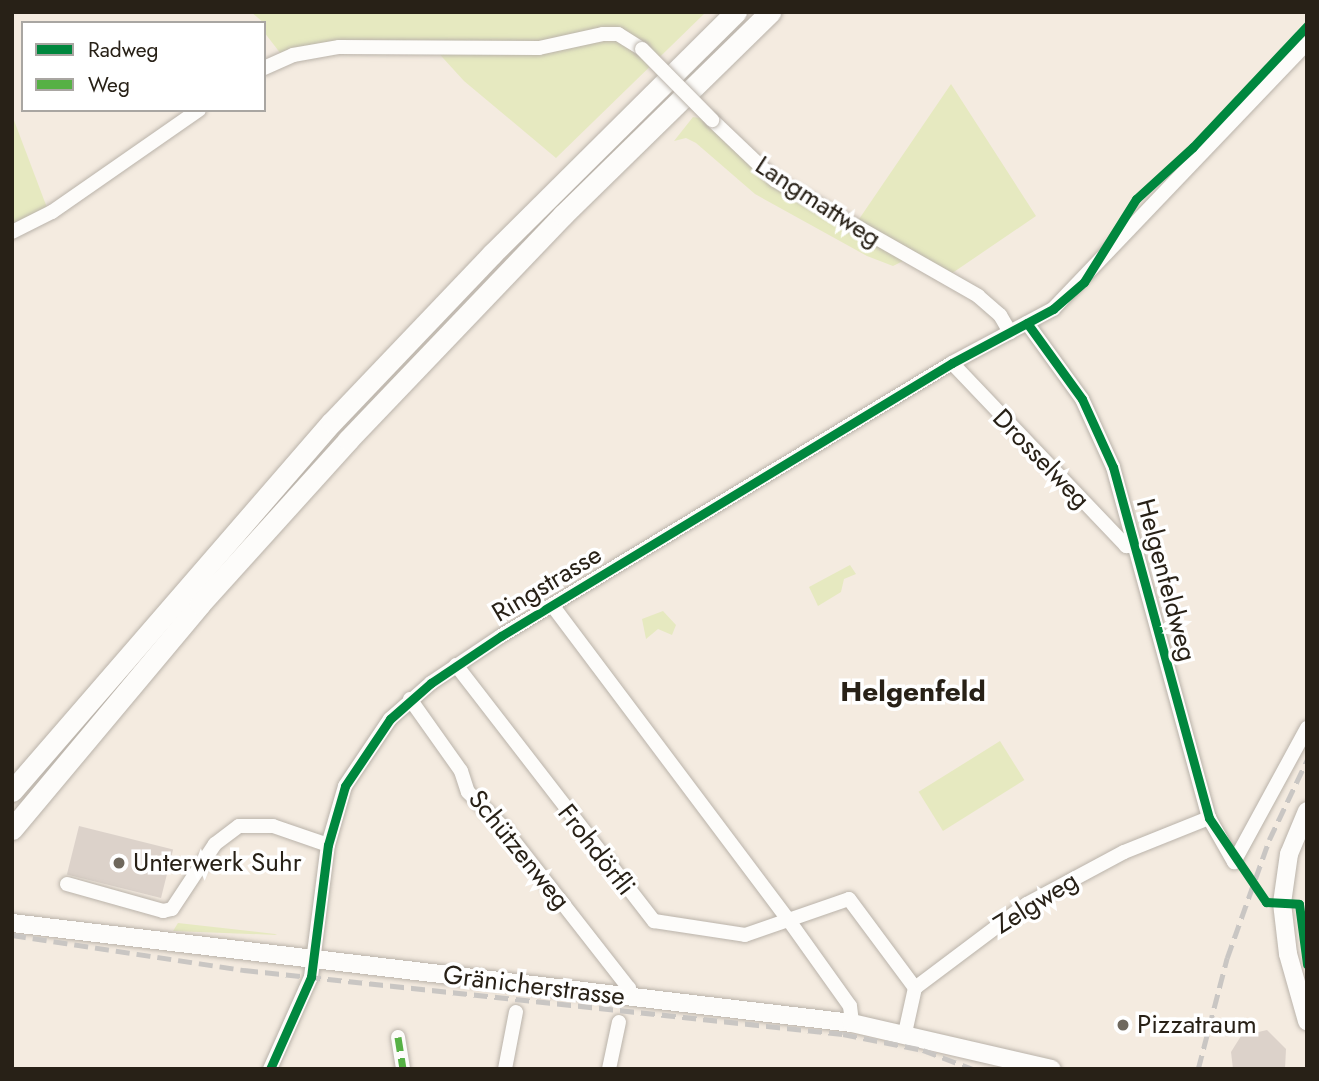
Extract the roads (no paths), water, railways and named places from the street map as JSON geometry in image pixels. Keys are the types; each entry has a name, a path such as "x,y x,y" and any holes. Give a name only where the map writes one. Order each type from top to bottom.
{"highway":[{"path":"12,791 191,579 349,404 736,12"},
{"path":"12,829 340,449 554,224 770,12"}],"main road":[{"path":"1307,811 1287,859 1282,903 1288,954 1307,1021"},
{"name":"Gränicherstrasse","path":"12,923 116,939 315,958 852,1023 905,1033 998,1063 1052,1069"}],"street":[{"name":"Langmattweg","path":"266,67 293,55 339,47 539,48 603,34 618,34 642,49 775,180 978,296 1000,315 1010,332"},
{"name":"Ringstrasse","path":"270,1069 291,1030 315,958 328,845 354,767 411,699 456,665 552,605 952,363 1027,323 1079,286 1307,43"},
{"path":"12,232 52,212 196,112"},
{"name":"Helgenfeldweg","path":"1027,323 1098,429 1135,546 1209,818 1234,862 1307,728"},
{"name":"Drosselweg","path":"952,363 1126,546 1135,546"},
{"path":"552,605 790,922 849,1006 852,1023"},
{"name":"Frohdörfli","path":"456,665 654,921 745,935 790,922 849,899 915,988"},
{"name":"Schützenweg","path":"411,699 461,771 468,792 503,827 629,988 630,998"},
{"name":"Zelgweg","path":"915,988 1036,898 1124,852 1209,818"},
{"path":"67,884 163,911 172,909 215,844 239,826 273,826 328,845"},
{"path":"905,1033 915,988"},
{"path":"505,1069 516,1012"},
{"path":"609,1069 619,1022"},
{"path":"398,1037 403,1069"}],"railway":[{"path":"1198,1069 1227,958 1269,840 1307,760"},
{"path":"12,935 244,970 843,1034 923,1050 973,1069"}],"place":[{"name":"Unterwerk Suhr","path":"119,863"},
{"name":"Pizzatraum","path":"1123,1025"}],"district":[{"name":"Helgenfeld","path":"913,692"}]}
